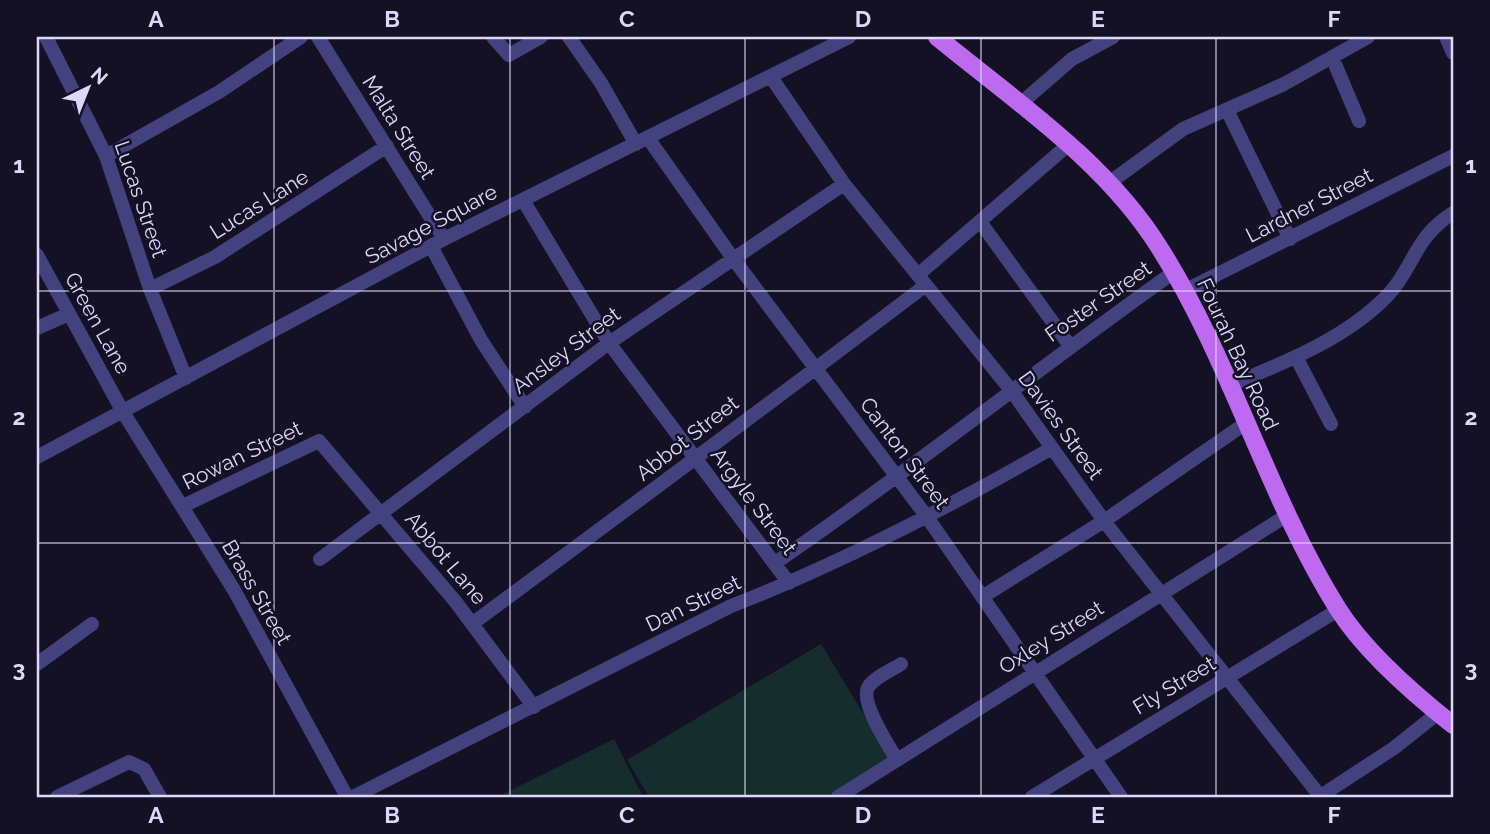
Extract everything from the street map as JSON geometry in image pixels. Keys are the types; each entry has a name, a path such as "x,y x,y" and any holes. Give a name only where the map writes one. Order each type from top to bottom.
{"main road":[{"name":"Fourah Bay Road","path":"937,37 1068,145 1109,183 1158,245 1185,291 1289,514 1338,610 1378,656 1453,725"}],"street":[{"name":"Lucas Street","path":"46,37 106,156 150,289 186,378"},
{"path":"106,156 219,92 301,37"},
{"name":"Malta Street","path":"318,37 387,146 438,243 481,341 526,407"},
{"path":"493,37 509,55 541,37"},
{"name":"Canton Street","path":"569,37 642,141 926,517 1121,797"},
{"name":"Savage Square","path":"37,457 438,243 849,37"},
{"path":"1019,105 1072,59 1113,37"},
{"path":"1109,183 1182,129 1228,111 1368,37"},
{"path":"1446,37 1453,53"},
{"path":"1332,57 1359,121"},
{"name":"Davies Street","path":"771,77 844,184 1011,390 1104,521 1163,592 1227,678 1327,795"},
{"path":"1228,111 1290,239"},
{"name":"Abbot Street","path":"472,623 697,460 753,414 816,369 923,279 1068,145"},
{"name":"Lucas Lane","path":"150,289 215,257 387,146"},
{"name":"Lardner Street","path":"1185,291 1453,156"},
{"name":"Ansley Street","path":"320,559 609,343 732,257 844,184"},
{"name":"Argyle Street","path":"523,200 609,343 789,583"},
{"path":"1228,386 1296,357 1359,320 1388,295 1415,250 1431,230 1453,214"},
{"path":"981,223 1070,346"},
{"name":"Green Lane","path":"37,255 123,412"},
{"name":"Foster Street","path":"775,563 895,479 1070,346 1174,272"},
{"path":"37,328 69,314"},
{"path":"1296,357 1331,424"},
{"name":"Brass Street","path":"123,412 234,590 347,797"},
{"path":"982,597 1104,521 1246,423"},
{"name":"Abbot Lane","path":"319,441 472,623 534,707"},
{"name":"Rowan Street","path":"183,506 319,441"},
{"name":"Dan Street","path":"353,797 731,606 789,583 926,517 1052,448"},
{"name":"Oxley Street","path":"838,797 1289,514"},
{"name":"Fly Street","path":"1032,797 1338,610"},
{"path":"37,664 92,624"},
{"path":"897,761 868,707 866,694 869,686 901,664"},
{"path":"1327,795 1438,713"},
{"path":"57,797 128,762 144,769 160,797"}],"green space":[{"path":"821,644 894,764 839,797 649,797 627,760"},
{"path":"614,739 643,797 497,797"}]}
